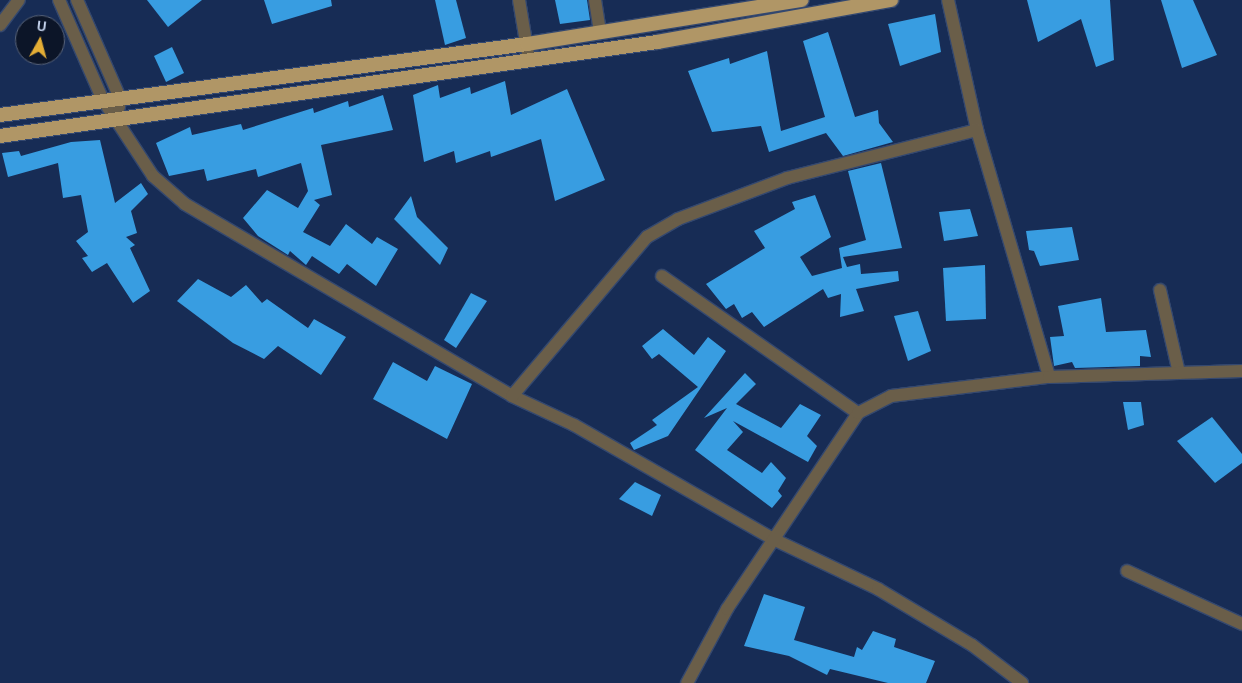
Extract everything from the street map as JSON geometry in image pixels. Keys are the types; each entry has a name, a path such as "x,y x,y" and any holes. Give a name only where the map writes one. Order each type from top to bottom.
{"highway":[{"path":"0,115 527,44 801,0"},
{"path":"0,136 117,116 529,60 891,0"}],"street":[{"path":"0,25 19,0"},
{"path":"60,0 103,100 117,116 153,176 185,204 512,396 574,425 775,540 878,589 972,644 1022,683"},
{"path":"77,0 120,98 117,116"},
{"path":"519,0 529,60"},
{"path":"595,0 600,33"},
{"path":"948,0 977,130 1049,378"},
{"path":"512,396 647,237 678,219 787,178 977,130"},
{"path":"662,276 858,413"},
{"path":"1160,290 1179,373"},
{"path":"687,683 727,609 775,540 858,413 891,396 1049,378 1242,372"},
{"path":"1127,571 1242,624"}],"building":[{"path":"147,0 202,0 168,27"},
{"path":"264,0 331,0 332,6 272,24"},
{"path":"435,0 456,0 466,38 445,45"},
{"path":"555,0 587,0 590,20 560,24"},
{"path":"1027,0 1110,0 1114,60 1096,67 1081,19 1038,42"},
{"path":"1161,0 1193,0 1217,55 1182,68"},
{"path":"935,14 941,52 900,66 888,24"},
{"path":"828,32 855,117 878,110 879,123 893,142 843,156 826,133 769,152 761,126 712,132 688,71 729,58 730,64 767,51 781,131 825,117 803,41"},
{"path":"172,47 184,73 166,82 154,56"},
{"path":"505,81 511,115 567,89 605,180 555,201 541,139 491,157 490,151 456,163 454,151 424,162 413,95 438,85 440,98 470,87 471,94"},
{"path":"383,95 393,130 321,145 332,195 314,200 320,205 303,232 330,246 346,224 372,244 377,237 398,249 376,286 347,264 339,274 312,256 306,265 290,251 288,255 258,236 243,218 267,190 298,208 308,191 301,163 258,177 256,169 207,181 204,169 169,176 156,143 190,127 192,135 241,124 243,130 313,108 314,113 348,101 349,107"},
{"path":"100,140 115,203 141,183 148,194 131,211 137,233 126,237 135,245 130,248 150,291 133,303 107,263 92,272 82,258 88,256 76,241 88,232 81,195 63,198 58,163 8,177 2,153 19,151 21,156 71,142"},
{"path":"881,163 902,248 843,257 847,267 860,264 861,274 898,271 899,281 856,289 864,311 840,317 841,294 828,298 823,289 764,327 752,312 742,318 734,304 726,309 706,284 765,248 754,231 795,209 792,202 815,195 831,237 800,257 812,276 842,268 839,248 866,240 848,171"},
{"path":"411,196 417,217 448,248 440,265 394,219"},
{"path":"970,209 978,236 944,241 939,212"},
{"path":"1072,227 1079,260 1040,266 1034,251 1029,250 1026,231"},
{"path":"985,265 986,319 946,321 943,268"},
{"path":"198,279 231,297 246,285 262,303 267,299 308,328 314,319 346,337 321,375 278,346 264,359 233,343 177,301"},
{"path":"471,293 487,301 456,348 444,340"},
{"path":"1101,298 1106,332 1146,330 1151,357 1140,356 1140,366 1075,368 1072,362 1054,366 1050,337 1064,336 1058,306"},
{"path":"918,311 931,351 908,361 894,316"},
{"path":"663,329 694,355 708,337 726,351 668,436 634,450 630,443 657,425 652,420 698,387 659,354 652,359 642,346"},
{"path":"393,362 427,381 435,366 472,384 447,439 373,399"},
{"path":"745,373 756,384 736,404 781,428 800,404 821,415 807,436 817,446 808,462 733,421 743,432 727,450 762,473 771,462 786,478 778,491 782,496 772,508 695,450 727,408 704,418"},
{"path":"1123,402 1141,402 1144,425 1128,430"},
{"path":"1212,417 1242,454 1242,463 1215,483 1177,441"},
{"path":"635,482 661,495 652,516 619,499"},
{"path":"764,594 805,607 794,640 854,657 857,647 862,650 873,631 896,639 894,647 935,661 926,683 888,683 830,669 827,675 789,656 744,646"}]}
